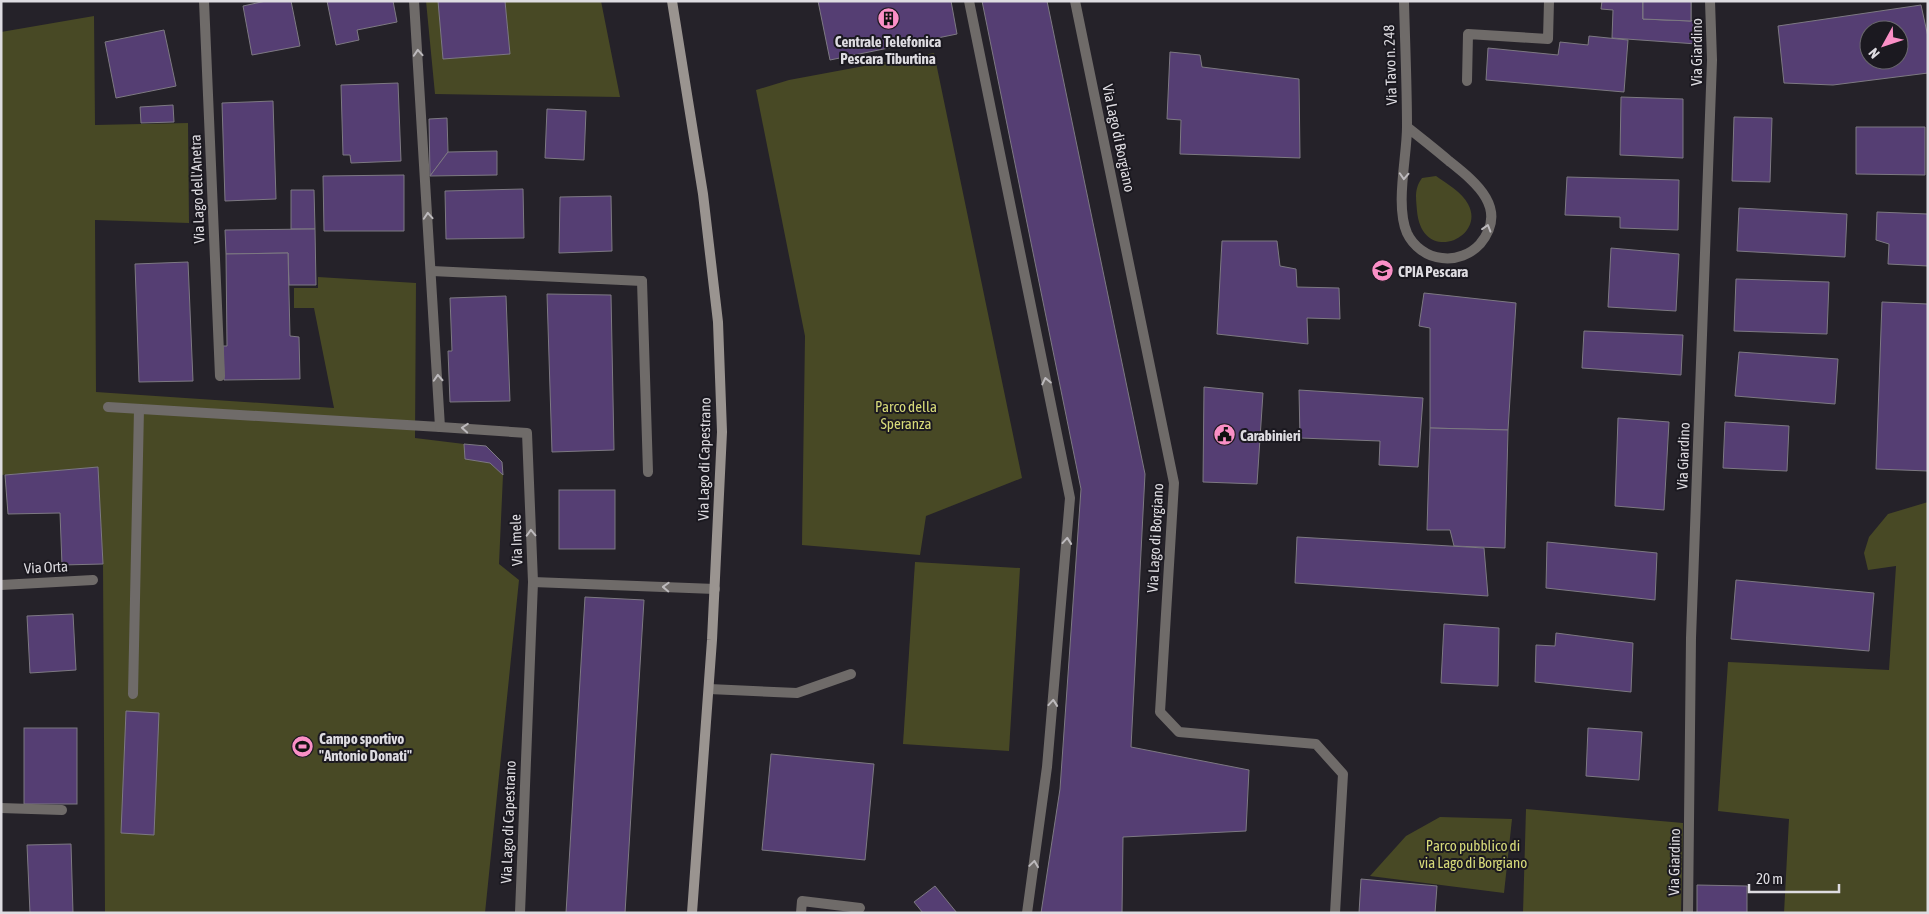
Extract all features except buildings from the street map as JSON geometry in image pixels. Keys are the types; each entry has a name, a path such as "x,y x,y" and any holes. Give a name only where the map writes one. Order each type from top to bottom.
{"main road":[{"name":"Via Lago di Capestrano","path":"671,4 703,194 718,322 722,432 709,689 692,913"}],"street":[{"name":"Via Lago dell'Anetra","path":"204,1 220,376"},
{"path":"108,407 440,427 414,1"},
{"path":"969,1 1070,498 1047,767 1027,913"},
{"name":"Via Lago di Borgiano","path":"1075,1 1174,483 1160,712 1178,732 1316,744 1343,774 1335,913"},
{"name":"Via Tavo n. 248","path":"1404,1 1407,127 1402,202 1407,233 1420,250 1430,255 1452,258 1462,256 1479,244 1486,234 1490,210 1487,199 1473,180 1407,127"},
{"path":"1467,81 1468,34 1548,39 1550,1"},
{"name":"Via Giardino","path":"1688,913 1692,628 1712,60 1710,1"},
{"path":"432,272 642,281 648,472"},
{"path":"133,694 139,409"},
{"name":"Via Imele","path":"440,427 527,433 533,582 715,589"},
{"name":"Via Orta","path":"1,585 93,580"},
{"name":"Via Lago di Capestrano","path":"520,913 533,582"},
{"path":"709,689 797,693 851,674"},
{"path":"1,808 62,810"},
{"path":"800,913 802,900 860,908"}],"green space":[{"path":"426,1 438,1 443,59 510,54 505,1 601,1 620,97 435,94"},
{"name":"Campo sportivo \"Antonio Donati\"","path":"94,16 95,125 188,123 189,223 95,220 96,392 334,408 314,308 294,308 294,288 318,288 318,277 416,283 415,438 464,444 465,459 490,463 503,475 499,564 519,580 485,913 105,913 103,564 98,467 1,475 1,32"},
{"name":"Parco della Speranza","path":"934,53 1022,478 926,516 920,555 802,545 805,336 756,90 789,80"},
{"path":"1436,176 1462,196 1468,204 1471,216 1469,227 1462,236 1452,241 1440,242 1430,238 1421,228 1416,194 1419,182 1422,178"},
{"path":"1928,502 1928,913 1784,913 1789,819 1718,811 1728,662 1889,670 1896,566 1868,570 1864,553 1869,537 1888,514"},
{"path":"915,562 1020,568 1009,751 903,744"},
{"path":"1526,809 1683,823 1681,913 1523,913"},
{"name":"Parco pubblico di via Lago di Borgiano","path":"1440,817 1512,819 1504,893 1370,876 1406,836"}],"place":[{"name":"Centrale Telefonica Pescara Tiburtina","path":"888,18"},
{"name":"CPIA Pescara","path":"1382,271"},
{"name":"Carabinieri","path":"1224,435"},
{"name":"Campo sportivo \"Antonio Donati\"","path":"303,747"}]}
